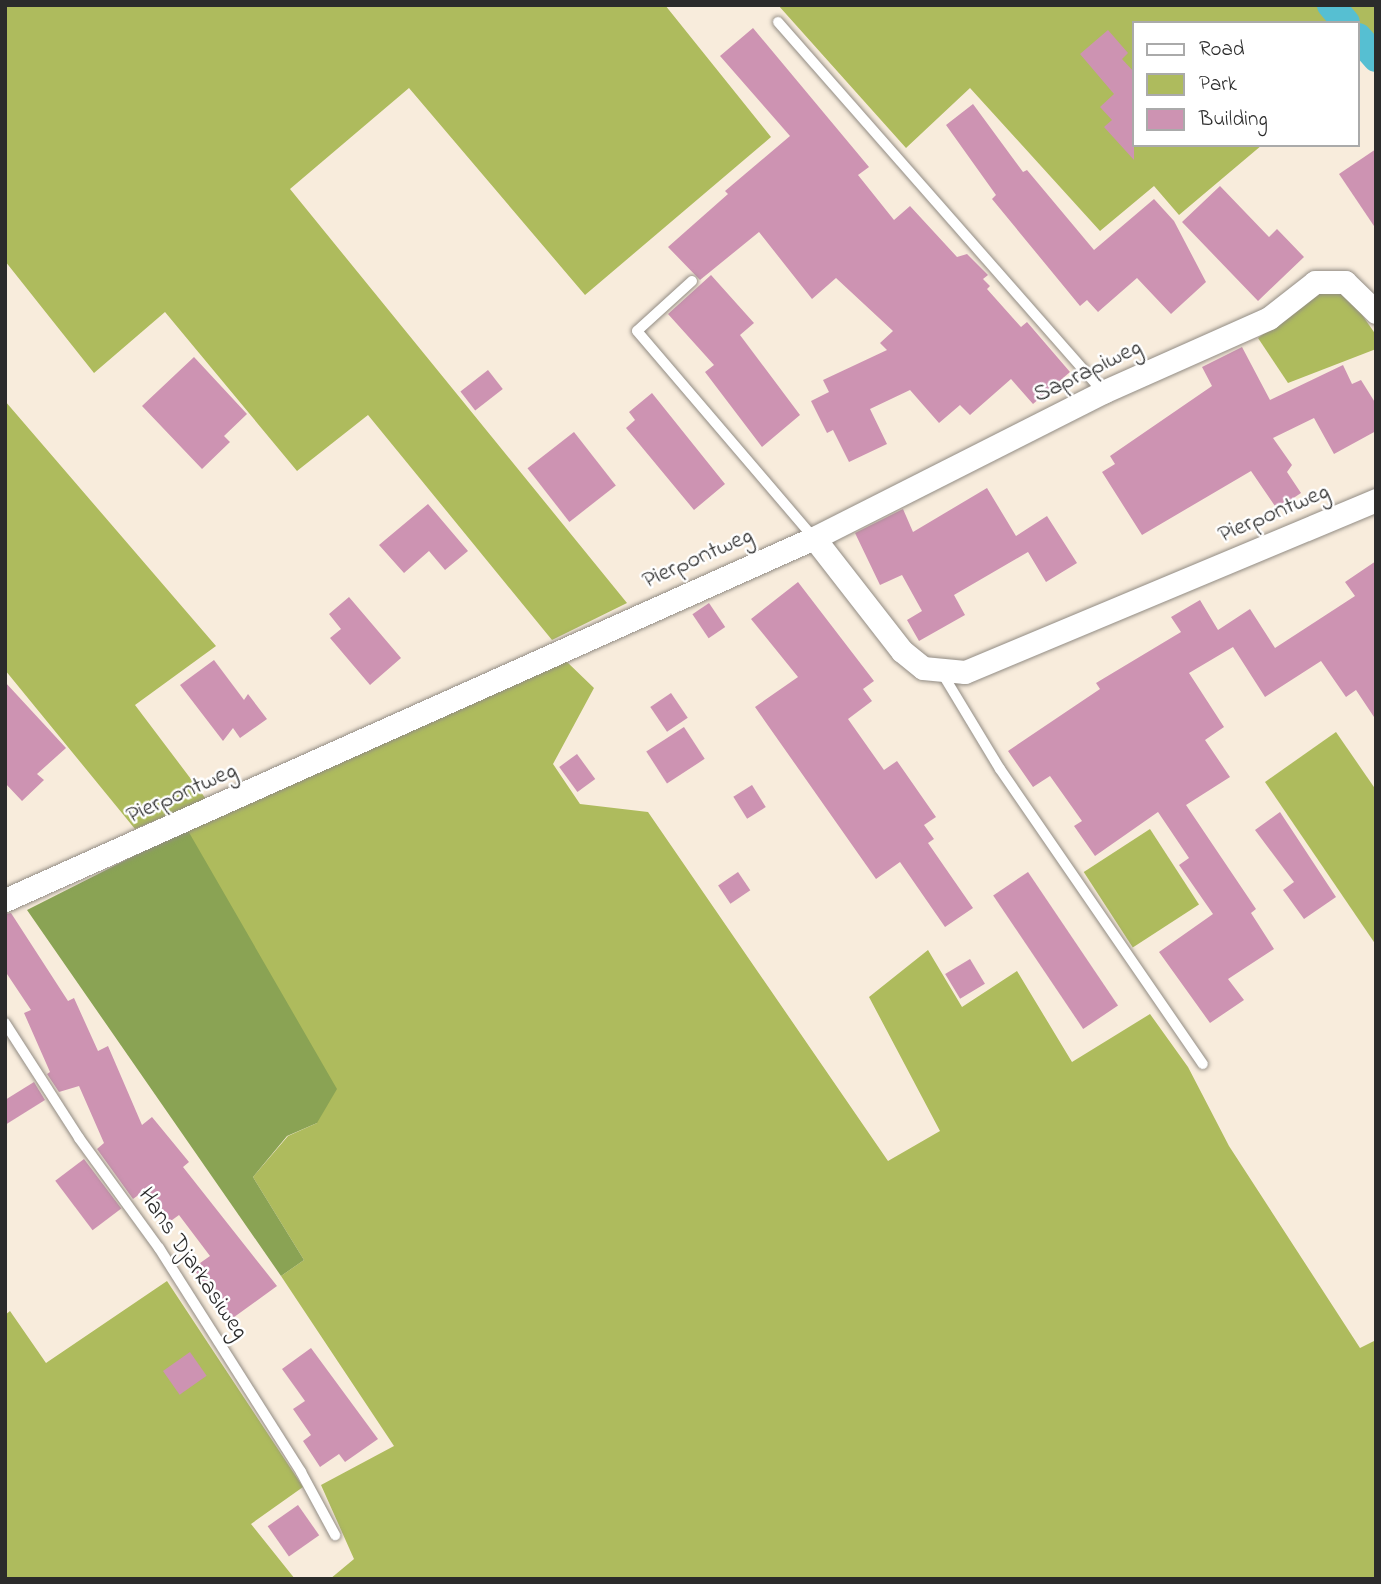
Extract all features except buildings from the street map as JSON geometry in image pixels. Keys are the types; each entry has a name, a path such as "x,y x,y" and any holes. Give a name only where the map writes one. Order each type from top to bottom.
{"street":[{"name":"Saprapiweg","path":"814,538 1103,392 1269,318 1305,287 1325,279 1352,285 1376,312"},
{"name":"Pierpontweg","path":"942,673 965,672 1376,499"},
{"path":"814,538 902,651 923,668 942,673"},
{"name":"Pierpontweg","path":"5,900 814,538"}],"lane":[{"path":"778,22 1103,392"},
{"path":"692,281 637,331 814,538"},
{"path":"942,673 1000,769 1203,1064"},
{"name":"Hans Djarkasiweg","path":"5,1023 79,1138 159,1248 301,1472 335,1535"}],"green space":[{"path":"5,5 665,5 771,137 585,295 409,88 290,189 627,603 552,640 368,415 297,471 165,312 94,373 5,261"},
{"path":"778,5 1376,5 1376,58 1360,39 1360,21 1132,21 1132,147 1260,147 1179,215 1154,186 1100,231 970,88 906,148"},
{"path":"1324,289 1347,293 1376,335 1376,349 1288,383 1258,338"},
{"path":"5,401 216,646 135,705 206,799 135,829 5,670"},
{"path":"566,661 594,688 553,764 580,804 648,812 888,1161 940,1131 869,997 928,950 962,1007 1017,971 1072,1062 1150,1014 1188,1067 1229,1146 1360,1348 1376,1340 1376,1579 330,1579 354,1559 321,1485 394,1446 281,1276 304,1260 253,1177 288,1136 317,1123 187,829"},
{"path":"1336,732 1376,790 1376,945 1265,782"},
{"path":"187,829 337,1089 317,1123 287,1136 253,1177 304,1260 281,1276 27,910"},
{"path":"1150,829 1199,904 1133,948 1084,872"},
{"path":"167,1281 303,1487 251,1524 295,1579 5,1579 5,1315 10,1311 46,1363"}],"waterway":[{"path":"1331,5 1344,21"},
{"path":"1360,39 1376,58"}]}
